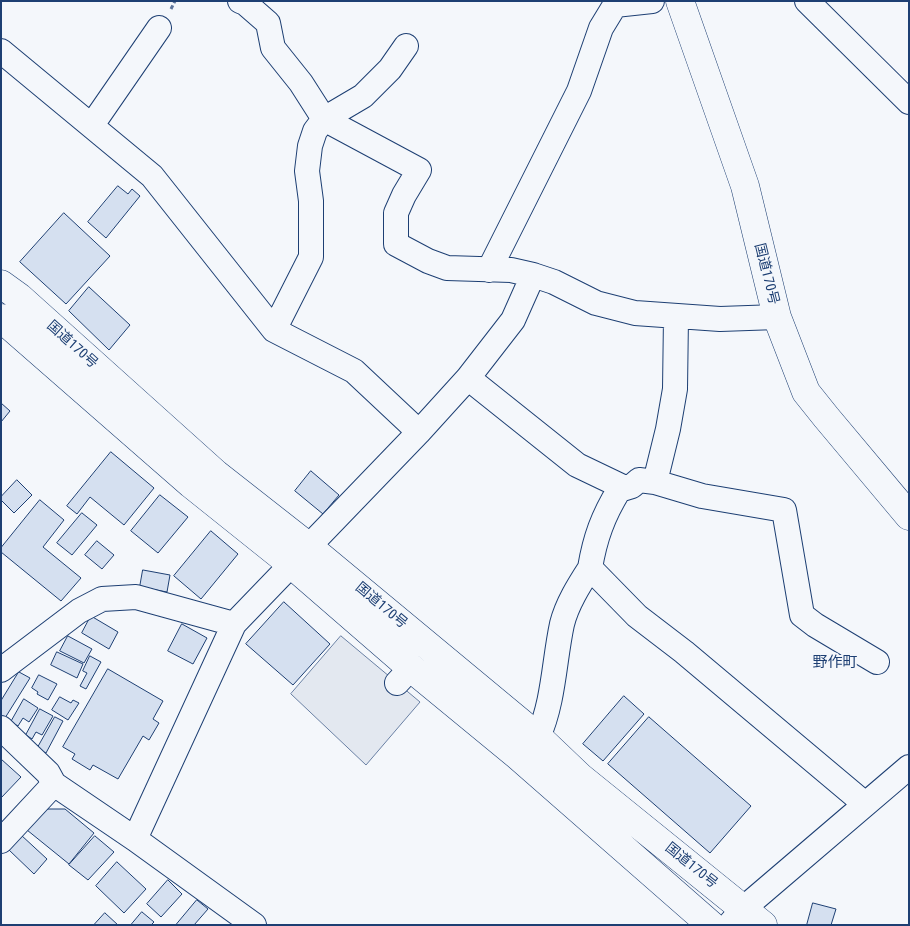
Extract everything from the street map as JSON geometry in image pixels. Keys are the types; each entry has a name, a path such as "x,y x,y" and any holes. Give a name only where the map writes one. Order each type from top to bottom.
{"highway":[{"name":"国道170号","path":"680,1 745,186 776,317 806,392 909,516"},
{"name":"国道170号","path":"1,284 19,297 216,474 300,556 404,675 518,756 711,925"},
{"name":"国道170号","path":"1,318 190,484 300,556 538,737 580,777 746,919"}],"street":[{"path":"240,1 268,24 274,48 301,83 324,119 419,170 396,213 396,244 428,261 447,268 510,270 533,275 554,282 596,304 634,313 720,319 776,317"},
{"path":"489,270 579,91 605,20 615,5 652,1"},
{"path":"807,1 909,102"},
{"path":"92,125 159,28"},
{"path":"274,330 311,257 310,201 307,171 310,146 315,131 324,119 363,96 390,69 406,46"},
{"path":"1,51 152,176 274,330 354,370 419,432"},
{"path":"135,839 234,624 419,432 468,378 513,320 533,275"},
{"path":"655,482 668,429 675,389 676,317"},
{"path":"468,378 577,465 625,488"},
{"path":"538,737 546,720 563,622 576,589 590,568 593,548 605,512 619,490 632,486 638,480 655,482 702,496 784,510 802,614 815,625 877,662"},
{"path":"590,568 637,616 684,652 865,804"},
{"path":"1,670 79,611 102,599 136,597 234,624"},
{"path":"1,728 48,773 54,784 135,839 254,925"},
{"path":"746,919 865,804 909,767"},
{"path":"1,841 54,784"}],"shaded area":[{"path":"341,636 420,702 366,765 291,694"}],"building":[{"path":"118,186 128,194 132,189 140,196 106,238 88,222"},
{"path":"64,213 110,256 66,304 20,262"},
{"path":"89,287 130,325 109,350 69,311"},
{"path":"1,403 10,411 1,422"},
{"path":"111,452 154,488 124,525 90,497 77,514 67,506"},
{"path":"311,471 339,495 323,514 295,491"},
{"path":"17,480 32,495 14,513 1,500 1,497"},
{"path":"160,495 188,517 158,553 131,531"},
{"path":"40,500 64,520 43,547 81,578 61,601 1,552 1,548"},
{"path":"82,513 97,525 72,555 57,543"},
{"path":"211,531 238,554 201,599 174,576"},
{"path":"97,541 114,555 102,569 85,555"},
{"path":"143,570 170,575 167,592 140,587"},
{"path":"284,602 330,644 293,685 246,644"},
{"path":"91,616 118,632 109,649 82,633"},
{"path":"182,624 207,638 193,664 168,651"},
{"path":"68,636 92,649 84,663 60,651"},
{"path":"57,652 83,664 77,678 51,665"},
{"path":"90,656 101,662 86,689 80,686 87,673 83,671"},
{"path":"108,669 163,701 153,719 159,723 149,740 143,736 118,779 93,765 90,770 72,759 75,754 63,747"},
{"path":"19,672 30,678 5,718 1,716 1,701"},
{"path":"39,675 57,684 48,700 37,694 38,692 32,688"},
{"path":"624,696 644,714 603,761 583,744"},
{"path":"60,697 71,703 73,700 79,703 68,720 52,710"},
{"path":"24,699 38,708 29,722 23,718 18,726 11,722"},
{"path":"40,709 53,716 42,735 36,732 32,739 26,735"},
{"path":"55,717 63,721 46,753 37,749"},
{"path":"649,717 751,806 710,853 608,764"},
{"path":"1,759 21,777 1,798"},
{"path":"43,809 65,809 94,833 69,864 27,830"},
{"path":"21,835 47,859 34,874 8,849"},
{"path":"95,836 114,852 88,880 69,865"},
{"path":"117,862 146,889 124,913 96,886"},
{"path":"168,880 182,894 161,917 147,904"},
{"path":"197,900 208,909 194,925 176,925"},
{"path":"813,903 836,909 831,925 807,925"},
{"path":"142,912 154,922 151,925 131,925"},
{"path":"105,913 118,925 94,925"}],"district":[{"name":"野作町","path":"835,663"}]}
